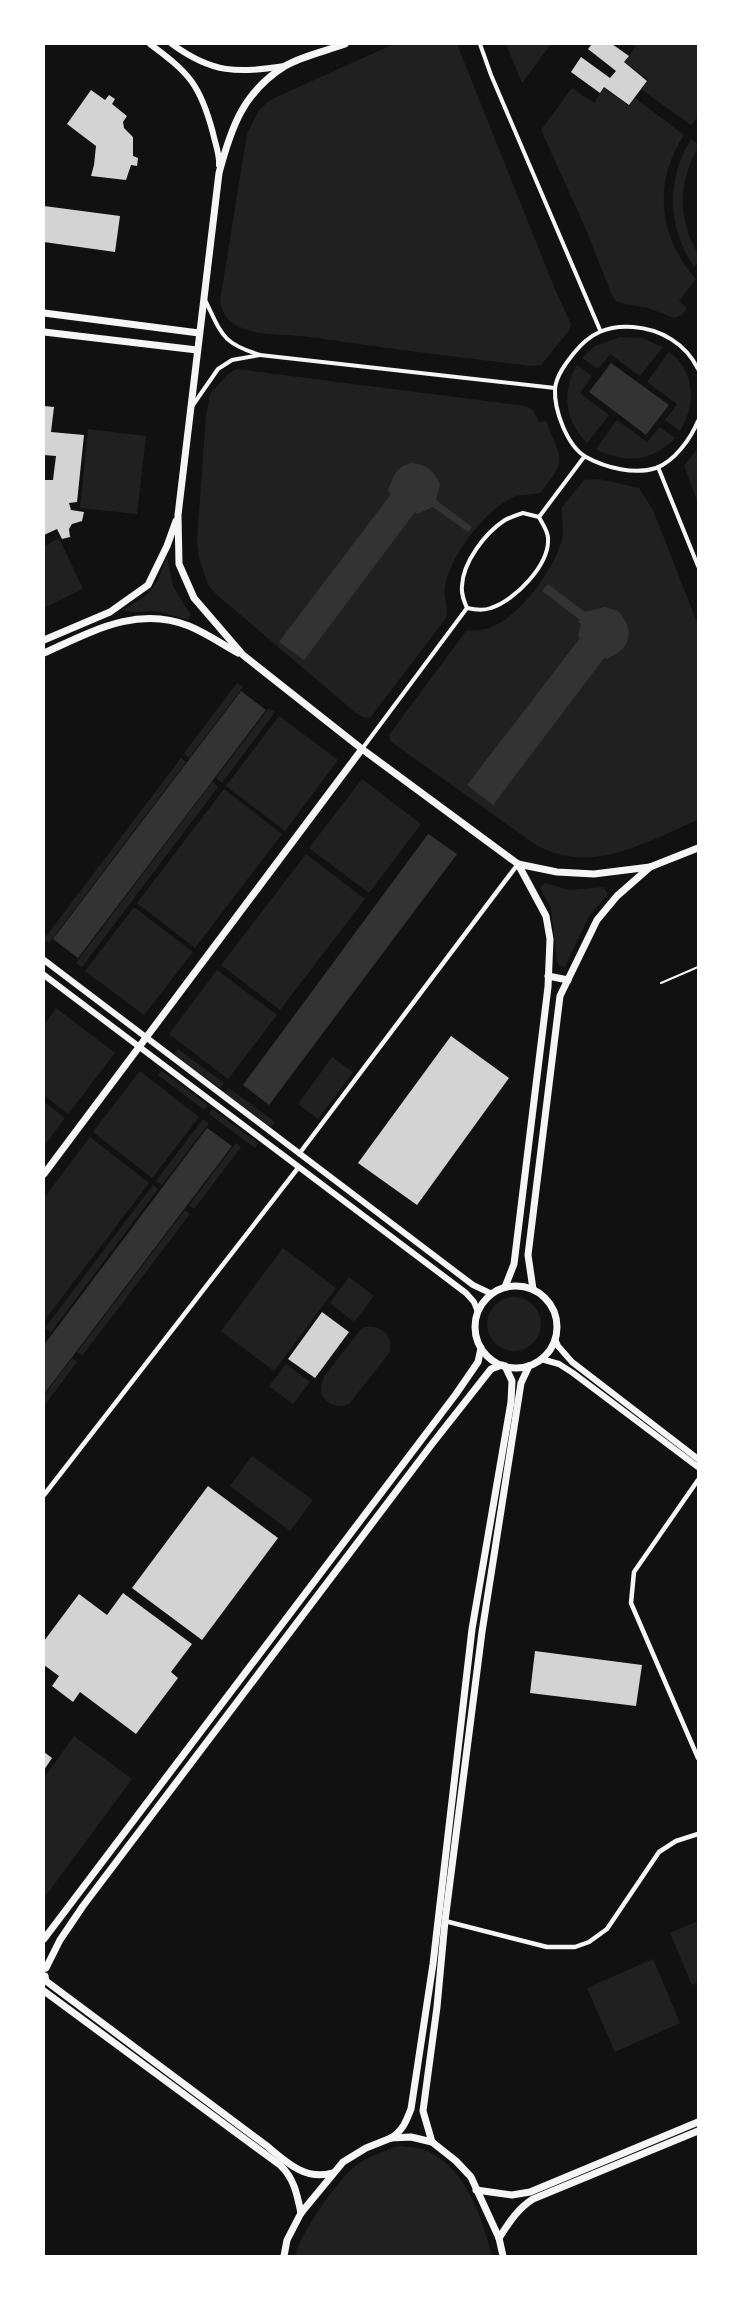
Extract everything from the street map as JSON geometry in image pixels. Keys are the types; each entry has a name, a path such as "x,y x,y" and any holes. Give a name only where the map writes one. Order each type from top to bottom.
{"main road":[{"path":"243,655 194,598 179,564 178,515 219,173 230,131 239,112 258,87 286,65 345,44"},
{"path":"44,313 199,333"},
{"path":"44,332 197,350"},
{"path":"44,640 110,612 148,585 167,546 178,515"},
{"path":"44,653 110,624 149,617 170,620 190,627 243,655 362,749 518,864 557,872 594,874 650,867 699,848"},
{"path":"44,1174 362,749"},
{"path":"505,1287 514,1263 548,976 550,939 546,916 518,864"},
{"path":"533,1289 528,1255 560,996 597,920 617,896 650,867"},
{"path":"548,976 568,980"},
{"path":"505,1287 533,1289 551,1305 556,1316 557,1327 550,1350 529,1366 517,1368 503,1366 490,1359 481,1348 477,1337 475,1324 484,1301 505,1287"},
{"path":"44,1939 456,1394 478,1362 481,1348"},
{"path":"332,2172 323,2175 312,2174 290,2166 267,2146 46,1981 45,1964 83,1906 418,1461 491,1369 503,1366"},
{"path":"284,2256 287,2240 301,2213 332,2172 343,2162 366,2148 399,2133 411,2109 433,1964 472,1629 511,1402 512,1381 503,1366"},
{"path":"432,2142 423,2111 437,2007 445,1921 482,1632 521,1383 529,1366"},
{"path":"44,1991 280,2165 295,2187 301,2213"},
{"path":"476,2190 512,2195 530,2192 699,2122"},
{"path":"499,2238 522,2206 533,2199 699,2131"},
{"path":"391,2138 411,2137 432,2142 456,2161 471,2177 499,2238 502,2256"}],"street":[{"path":"150,44 182,68 195,85 207,111 220,161 219,173"},
{"path":"172,44 190,57 218,68 238,71 286,65"},
{"path":"480,44 491,75 600,330"},
{"path":"182,68 190,57"},
{"path":"204,297 217,328 227,340 238,348 260,355 555,388"},
{"path":"699,369 674,339 658,331 631,327 600,330 582,343 561,372 555,388 558,415 563,431 584,457 617,469 640,471 658,467 681,448 699,421"},
{"path":"190,413 197,396 218,369 232,360 260,355"},
{"path":"539,517 584,457"},
{"path":"658,467 699,566"},
{"path":"467,609 461,588 463,578 480,545 505,520 523,513 539,517"},
{"path":"467,609 482,610 501,604 517,593 530,579 545,553 548,540 539,517"},
{"path":"362,749 467,609"},
{"path":"299,1154 518,864"},
{"path":"44,960 473,1286 492,1294"},
{"path":"44,975 466,1293 474,1302 478,1312"},
{"path":"44,1495 298,1168"},
{"path":"554,1341 572,1362 699,1459"},
{"path":"541,1359 559,1364 573,1373 699,1467"},
{"path":"699,1480 634,1572 631,1603 699,1758"},
{"path":"445,1921 547,1947 575,1947 589,1942 607,1929 659,1852 676,1841 699,1834"}],"lane":[{"path":"661,983 699,967"}],"shaded area":[{"path":"394,44 457,44 571,324 569,331 541,365 530,366 310,337 258,333 234,324 223,310 220,301 247,134 259,110 270,100"},
{"path":"506,44 551,44 522,83"},
{"path":"633,44 698,44 698,117 691,125 642,90 648,80 625,62 636,46"},
{"path":"572,88 594,103 604,88 629,106 635,98 684,135 667,171 664,190 667,227 683,263 696,279 679,301 687,308 682,315 674,318 648,308 621,303 616,301 612,295 585,227 541,130"},
{"path":"691,139 698,144 698,148 686,178 683,210 689,236 698,258 698,263 694,267 679,236 673,203 677,171"},
{"path":"620,337 642,338 663,347 640,376 610,354 598,369 582,358 595,346"},
{"path":"669,352 684,369 691,389 689,411 680,431 665,420 677,404 647,382"},
{"path":"611,363 669,405 646,435 589,392"},
{"path":"577,365 592,376 580,393 609,415 587,443 574,425 568,406 569,385"},
{"path":"237,369 526,406 533,410 539,422 546,421 558,451 560,458 556,472 540,493 516,496 493,510 462,547 448,574 445,586 446,618 370,718 356,713 208,585 199,558 197,540 206,415 210,394 227,375"},
{"path":"617,420 647,442 660,427 675,438 657,452 638,458 617,457 596,449"},
{"path":"88,429 146,436 137,514 80,508"},
{"path":"698,448 698,503 684,466"},
{"path":"411,463 425,466 432,471 440,484 436,500 472,527 468,532 433,507 417,514 415,512 304,660 279,642 391,494 388,491 396,473"},
{"path":"599,479 639,488 653,510 698,625 698,820 638,846 598,857 577,857 557,854 536,845 390,741 389,735 466,631 489,628 500,623 534,591 552,564 562,539 562,507 584,480"},
{"path":"59,538 83,589 44,608 44,546"},
{"path":"167,557 173,586 190,614 189,620 156,611 123,610 147,595 158,580"},
{"path":"548,584 585,612 605,607 618,611 627,626 627,642 617,654 607,659 604,658 493,805 467,785 580,638 578,636 581,624 578,622 580,620 542,591"},
{"path":"237,683 243,687 189,758 184,753"},
{"path":"241,691 266,710 78,958 53,939"},
{"path":"269,708 275,712 222,783 216,778"},
{"path":"279,716 338,760 285,831 226,786"},
{"path":"181,758 186,762 49,943 44,939"},
{"path":"362,779 421,824 369,893 309,848"},
{"path":"212,782 218,787 82,967 76,963"},
{"path":"224,789 282,834 195,948 137,903"},
{"path":"428,834 457,854 269,1105 243,1085"},
{"path":"306,854 365,899 280,1010 221,965"},
{"path":"545,883 569,890 603,887 608,894 589,916 565,967 560,966 557,962 551,908 540,888"},
{"path":"134,907 193,952 144,1015 85,971"},
{"path":"217,970 277,1015 228,1079 169,1034"},
{"path":"56,1008 115,1053 68,1114 44,1095 44,1025"},
{"path":"178,1049 224,1083 220,1088 174,1054"},
{"path":"332,1057 353,1072 318,1119 298,1104"},
{"path":"140,1071 199,1117 152,1178 93,1132"},
{"path":"162,1071 208,1105 204,1110 158,1075"},
{"path":"229,1088 275,1122 271,1127 225,1093"},
{"path":"44,1102 65,1118 44,1146"},
{"path":"212,1109 258,1143 255,1148 209,1114"},
{"path":"203,1119 209,1123 162,1185 156,1181"},
{"path":"207,1128 232,1146 44,1394 44,1345"},
{"path":"90,1137 149,1183 44,1321 44,1198"},
{"path":"236,1143 241,1147 194,1209 189,1205"},
{"path":"153,1185 158,1189 51,1332 45,1328"},
{"path":"185,1210 190,1214 82,1356 77,1352"},
{"path":"283,1248 336,1288 274,1371 221,1331"},
{"path":"349,1277 374,1296 354,1322 330,1303"},
{"path":"509,1297 519,1297 529,1301 537,1309 541,1324 537,1339 529,1347 519,1351 509,1351 499,1347 491,1339 487,1329 487,1319 491,1309 499,1301"},
{"path":"376,1328 385,1333 390,1341 390,1352 350,1403 342,1406 331,1404 322,1395 321,1386 324,1377 361,1329"},
{"path":"72,1358 77,1362 44,1406 44,1396"},
{"path":"286,1364 310,1382 293,1404 269,1386"},
{"path":"252,1456 313,1500 290,1531 230,1486"},
{"path":"74,1736 132,1779 44,1898 44,1778"},
{"path":"698,1921 698,1982 692,1985 670,1933"},
{"path":"653,1959 680,2023 615,2052 587,1988"},
{"path":"398,2146 425,2150 451,2168 462,2181 477,2210 492,2256 295,2256 311,2222 347,2173 365,2160"}],"building":[{"path":"592,44 612,44 629,56 624,62 647,81 629,105 604,87 600,93 571,72 581,57 610,78 616,71 588,49"},
{"path":"91,90 105,100 109,95 115,99 112,104 127,116 123,122 124,128 133,137 133,156 138,158 137,166 131,165 126,180 91,176 96,146 67,124"},
{"path":"44,206 120,216 115,252 44,242"},
{"path":"44,406 54,407 51,432 84,435 77,502 69,503 71,510 84,512 82,521 72,524 69,529 70,537 62,539 57,529 44,535 44,480 53,480 56,456 44,455"},
{"path":"451,1036 509,1078 417,1205 358,1163"},
{"path":"322,1312 349,1332 315,1378 288,1359"},
{"path":"208,1486 278,1538 202,1640 132,1588"},
{"path":"123,1593 192,1644 171,1672 178,1678 136,1734 80,1692 73,1702 52,1686 59,1676 44,1665 44,1641 79,1594 107,1615"},
{"path":"535,1651 642,1665 636,1706 530,1693"},
{"path":"44,1752 52,1758 44,1770"}]}
